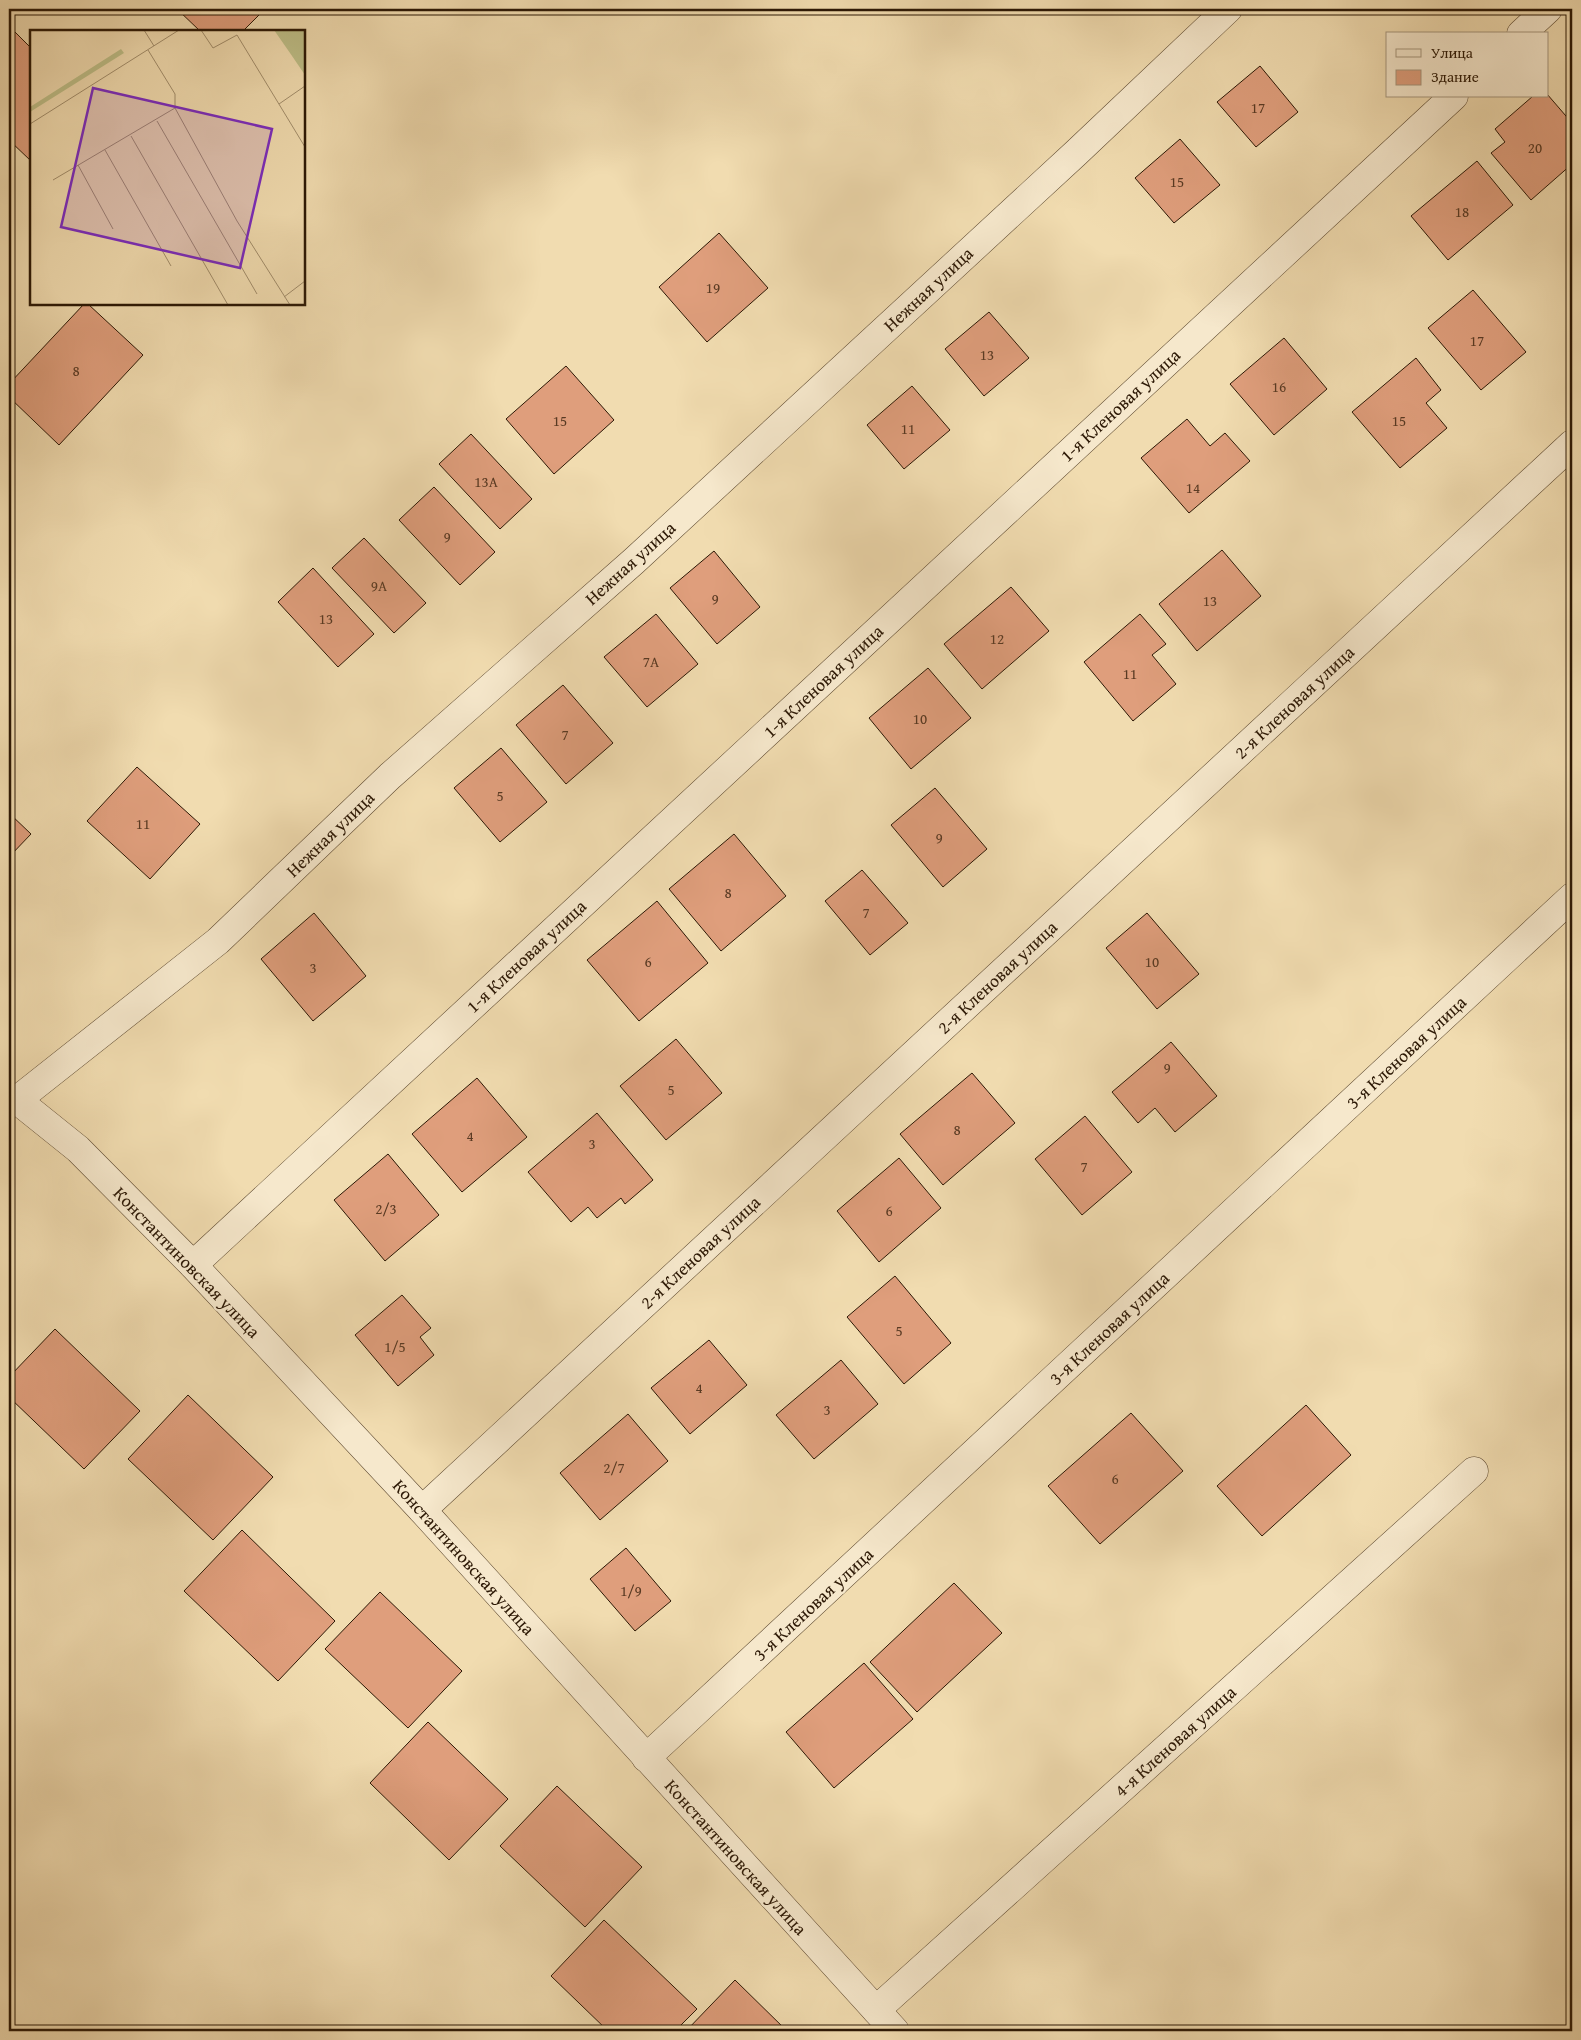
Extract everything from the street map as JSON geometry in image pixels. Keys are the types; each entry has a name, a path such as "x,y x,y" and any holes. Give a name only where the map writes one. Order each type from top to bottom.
{"street":[{"name":"Нежная улица","path":"13,1099 218,941 390,776 634,561 1069,160 1228,9"},
{"path":"1523,32 1548,9"},
{"name":"1-я Кленовая улица","path":"193,1265 1452,98"},
{"name":"2-я Кленовая улица","path":"422,1510 1572,444"},
{"name":"3-я Кленовая улица","path":"646,1758 1572,898"},
{"name":"Константиновская улица","path":"13,1099 78,1149 193,1265 422,1510 895,2031"},
{"name":"4-я Кленовая улица","path":"876,2010 1474,1471"}],"building":[{"path":"177,9 265,9 244,30 199,30"},
{"path":"9,26 30,47 30,160 9,140"},
{"path":"1260,66 1298,112 1256,147 1217,102"},
{"path":"1548,95 1572,123 1572,164 1531,200 1491,153 1505,142 1495,129 1531,98 1548,98"},
{"path":"1180,139 1220,185 1174,223 1135,178"},
{"path":"1477,161 1513,205 1448,260 1411,216"},
{"path":"719,233 768,288 707,342 659,287"},
{"path":"1473,290 1526,352 1481,390 1428,328"},
{"path":"83,305 89,305 143,355 59,445 9,397 9,384"},
{"path":"989,312 1029,358 984,396 945,349"},
{"path":"1284,338 1327,389 1274,435 1230,384"},
{"path":"1416,358 1441,390 1426,403 1447,428 1400,468 1352,412"},
{"path":"566,366 614,420 554,474 506,419"},
{"path":"912,386 950,430 904,469 867,425"},
{"path":"1187,419 1210,446 1225,433 1250,461 1189,513 1141,458"},
{"path":"471,434 532,499 500,529 439,464"},
{"path":"434,487 495,552 460,585 399,520"},
{"path":"364,538 426,603 394,633 332,568"},
{"path":"1222,550 1261,596 1197,651 1159,604"},
{"path":"714,551 760,607 717,644 670,588"},
{"path":"313,568 374,634 338,667 278,602"},
{"path":"1011,587 1049,631 982,689 944,644"},
{"path":"656,614 698,664 647,707 604,657"},
{"path":"1140,614 1166,644 1152,655 1176,684 1133,721 1084,662"},
{"path":"928,668 971,718 911,769 869,718"},
{"path":"563,685 613,743 566,784 516,725"},
{"path":"501,748 547,802 500,842 454,788"},
{"path":"137,767 200,824 150,879 87,821"},
{"path":"935,788 987,849 943,887 891,825"},
{"path":"9,813 31,834 9,857"},
{"path":"734,834 786,896 721,951 669,889"},
{"path":"862,870 908,923 870,955 825,901"},
{"path":"657,901 708,963 639,1021 587,960"},
{"path":"314,913 366,976 313,1021 261,959"},
{"path":"1147,913 1199,974 1157,1009 1106,948"},
{"path":"676,1039 722,1093 666,1140 620,1086"},
{"path":"1171,1042 1217,1096 1175,1132 1155,1108 1138,1123 1112,1092"},
{"path":"972,1073 1015,1123 943,1185 900,1134"},
{"path":"477,1078 527,1137 462,1192 412,1134"},
{"path":"597,1113 653,1180 625,1204 621,1198 597,1218 588,1207 571,1222 528,1172"},
{"path":"1085,1116 1132,1172 1082,1215 1035,1159"},
{"path":"388,1154 439,1215 385,1261 334,1200"},
{"path":"899,1158 941,1208 879,1262 837,1211"},
{"path":"895,1276 951,1343 904,1384 847,1317"},
{"path":"402,1295 431,1328 420,1337 434,1355 398,1386 355,1335"},
{"path":"55,1329 140,1411 84,1469 9,1397 9,1377"},
{"path":"709,1340 747,1385 690,1434 651,1388"},
{"path":"841,1360 878,1404 814,1459 776,1415"},
{"path":"188,1395 273,1477 213,1540 128,1459"},
{"path":"1306,1405 1351,1455 1262,1536 1217,1486"},
{"path":"1131,1413 1183,1471 1100,1544 1048,1486"},
{"path":"628,1414 668,1461 600,1520 560,1473"},
{"path":"242,1530 335,1621 278,1681 184,1591"},
{"path":"626,1548 671,1601 635,1631 590,1579"},
{"path":"954,1583 1002,1633 917,1712 870,1662"},
{"path":"380,1592 462,1671 408,1728 325,1649"},
{"path":"864,1663 913,1719 834,1788 786,1732"},
{"path":"428,1722 508,1799 449,1860 370,1783"},
{"path":"557,1786 642,1867 585,1927 500,1846"},
{"path":"604,1920 697,2009 675,2031 608,2031 551,1976"},
{"path":"735,1980 787,2031 686,2031"}]}
